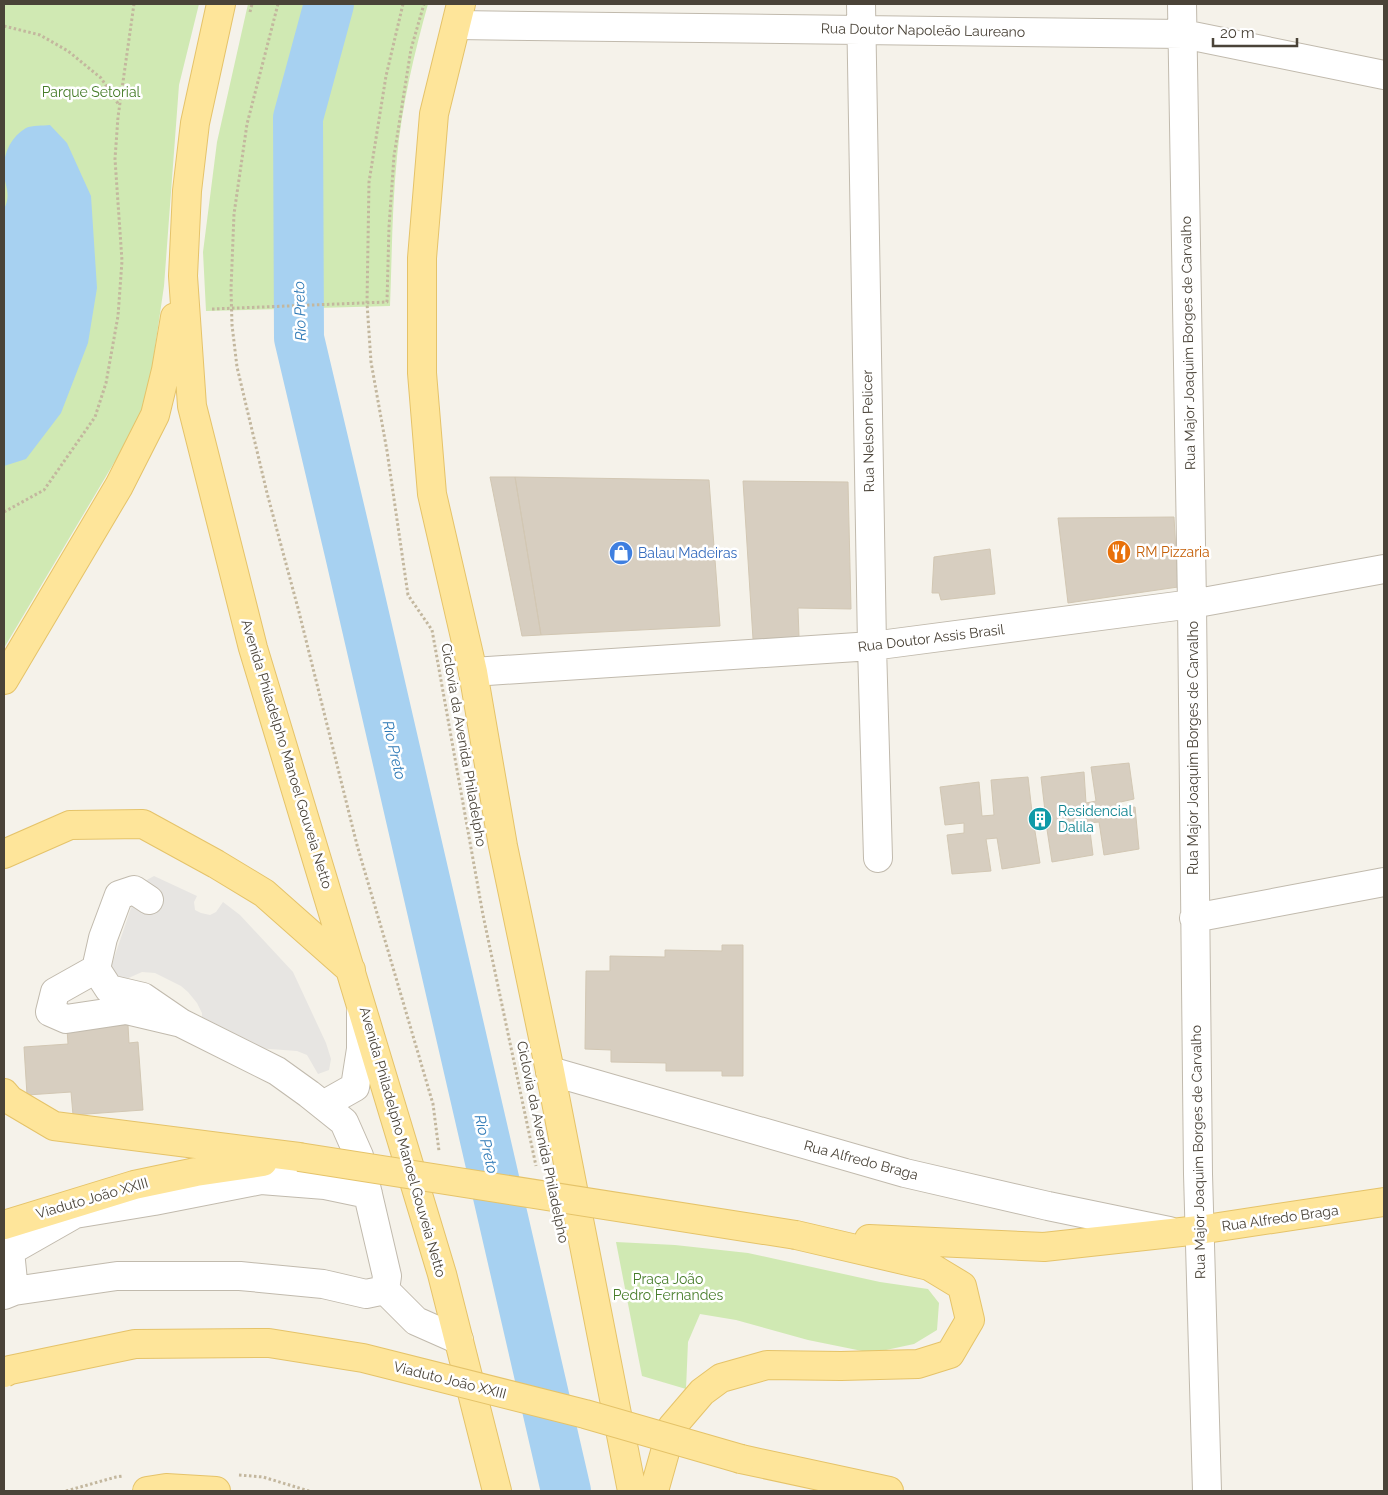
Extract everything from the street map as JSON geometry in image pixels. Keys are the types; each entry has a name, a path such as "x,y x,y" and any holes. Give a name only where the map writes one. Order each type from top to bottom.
{"main road":[{"name":"Avenida Philadelpho Manoel Gouveia Netto","path":"221,4 195,123 187,191 182,276 192,406 254,648 430,1233 498,1491"},
{"path":"459,15 434,114 422,258 422,373 432,494 473,672 503,846 550,1072 632,1491"},
{"path":"4,680 118,486 155,415 166,370 182,276"},
{"path":"4,854 70,825 143,824 264,893 352,970"},
{"path":"4,1093 10,1100 54,1126 299,1157"},
{"name":"Viaduto João XXIII","path":"4,1225 134,1185 196,1172 299,1157 800,1235"},
{"name":"Rua Alfredo Braga","path":"800,1235 1044,1248 1187,1231 1384,1202"},
{"path":"654,1491 672,1427 702,1392 721,1378 767,1365 918,1364 950,1354 970,1320 962,1286 929,1266 800,1235"},
{"name":"Viaduto João XXIII","path":"4,1373 10,1370 135,1344 269,1343 363,1358 585,1414 741,1459 889,1491"},
{"path":"147,1491 166,1488 216,1491"}],"street":[{"name":"Rua Major Joaquim Borges de Carvalho","path":"1182,4 1192,604 1194,918 1187,1231 1206,1491"},
{"name":"Rua Doutor Napoleão Laureano","path":"459,15 861,17 1183,34 1384,75"},
{"name":"Rua Nelson Pelicer","path":"861,17 872,646 878,858"},
{"name":"Rua Doutor Assis Brasil","path":"473,672 872,646 1192,604 1384,568"},
{"path":"1194,918 1384,882"},
{"path":"149,900 134,890 119,895 103,938 96,969 109,989 143,997 181,1023 277,1071 344,1122 359,1156 387,1276 385,1290"},
{"path":"96,969 55,992 50,1012 66,1019 126,1010 181,1023"},
{"path":"323,1105 354,1087 361,1049 361,1002"},
{"name":"Rua Alfredo Braga","path":"550,1072 905,1173 1048,1206 1187,1231"},
{"path":"368,1194 325,1185 261,1180 75,1214 10,1251 9,1293 117,1276 240,1276 323,1284 366,1294 385,1290"},
{"path":"385,1290 416,1321 459,1340"}],"path":[{"path":"4,512 44,490 95,417 106,383 118,316 122,261 116,159 119,106 134,4"},
{"path":"250,13 252,4"},
{"path":"278,4 247,124 234,214 231,289 236,367 357,845 433,1104 440,1160"},
{"name":"Ciclovia da Avenida Philadelpho","path":"403,4 386,76 369,182 367,303 372,362 408,596 432,630 483,916 538,1173"},
{"path":"209,309 387,302 389,227 394,156 411,49 424,4"},
{"path":"4,26 40,35 68,51 101,78 119,106"}],"green space":[{"name":"Parque Setorial","path":"4,4 199,4 179,85 164,286 151,375 143,414 4,648"},
{"path":"248,4 428,4 409,80 399,138 394,194 390,306 206,311 203,252 217,142"},
{"name":"Praça João Pedro Fernandes","path":"616,1242 675,1245 748,1253 880,1282 928,1289 939,1303 937,1330 914,1344 872,1353 808,1340 736,1320 700,1314 688,1342 686,1389 642,1376"}],"shaded area":[{"path":"154,876 197,896 194,902 195,910 201,913 210,915 216,912 223,902 240,915 293,972 326,1043 331,1059 329,1070 318,1074 307,1055 297,1051 256,1048 202,1021 202,1013 188,992 181,986 155,973 142,972 124,980 115,975 111,967 131,908 145,881"}],"water":[{"path":"50,125 67,143 91,196 97,288 88,343 61,413 26,459 4,466 4,209 8,196 4,175 4,161 11,142 20,132 28,127"}],"building":[{"path":"490,477 515,477 541,635 522,636"},
{"name":"Balau Madeiras","path":"515,477 709,480 720,626 541,635"},
{"path":"743,481 848,482 851,609 798,608 799,637 753,639"},
{"name":"RM Pizzaria","path":"1174,517 1178,587 1068,603 1058,518"},
{"path":"990,549 995,594 941,600 939,593 932,593 934,557"},
{"name":"Residencial Dalila","path":"1129,763 1134,799 1116,803 1117,809 1135,807 1139,849 1104,855 1099,822 1089,823 1093,855 1052,862 1046,823 1034,825 1040,863 1002,869 997,838 986,839 991,871 952,874 947,835 964,833 964,823 945,825 940,787 979,782 982,816 994,815 991,780 1028,777 1032,812 1045,811 1041,777 1084,772 1086,803 1096,801 1091,767"},
{"path":"722,945 743,945 743,1076 722,1076 722,1071 666,1071 666,1063 611,1062 611,1050 585,1049 586,971 610,971 610,956 665,957 665,950 722,951"},
{"path":"128,1025 129,1043 138,1042 143,1110 73,1115 71,1092 27,1095 24,1047 68,1044 67,1029"}],"waterway":[{"name":"Rio Preto","path":"329,4 298,118 299,338 566,1491"}],"place":[{"name":"RM Pizzaria","path":"1119,552"},
{"name":"Balau Madeiras","path":"621,553"},
{"name":"Residencial Dalila","path":"1040,819"}]}
